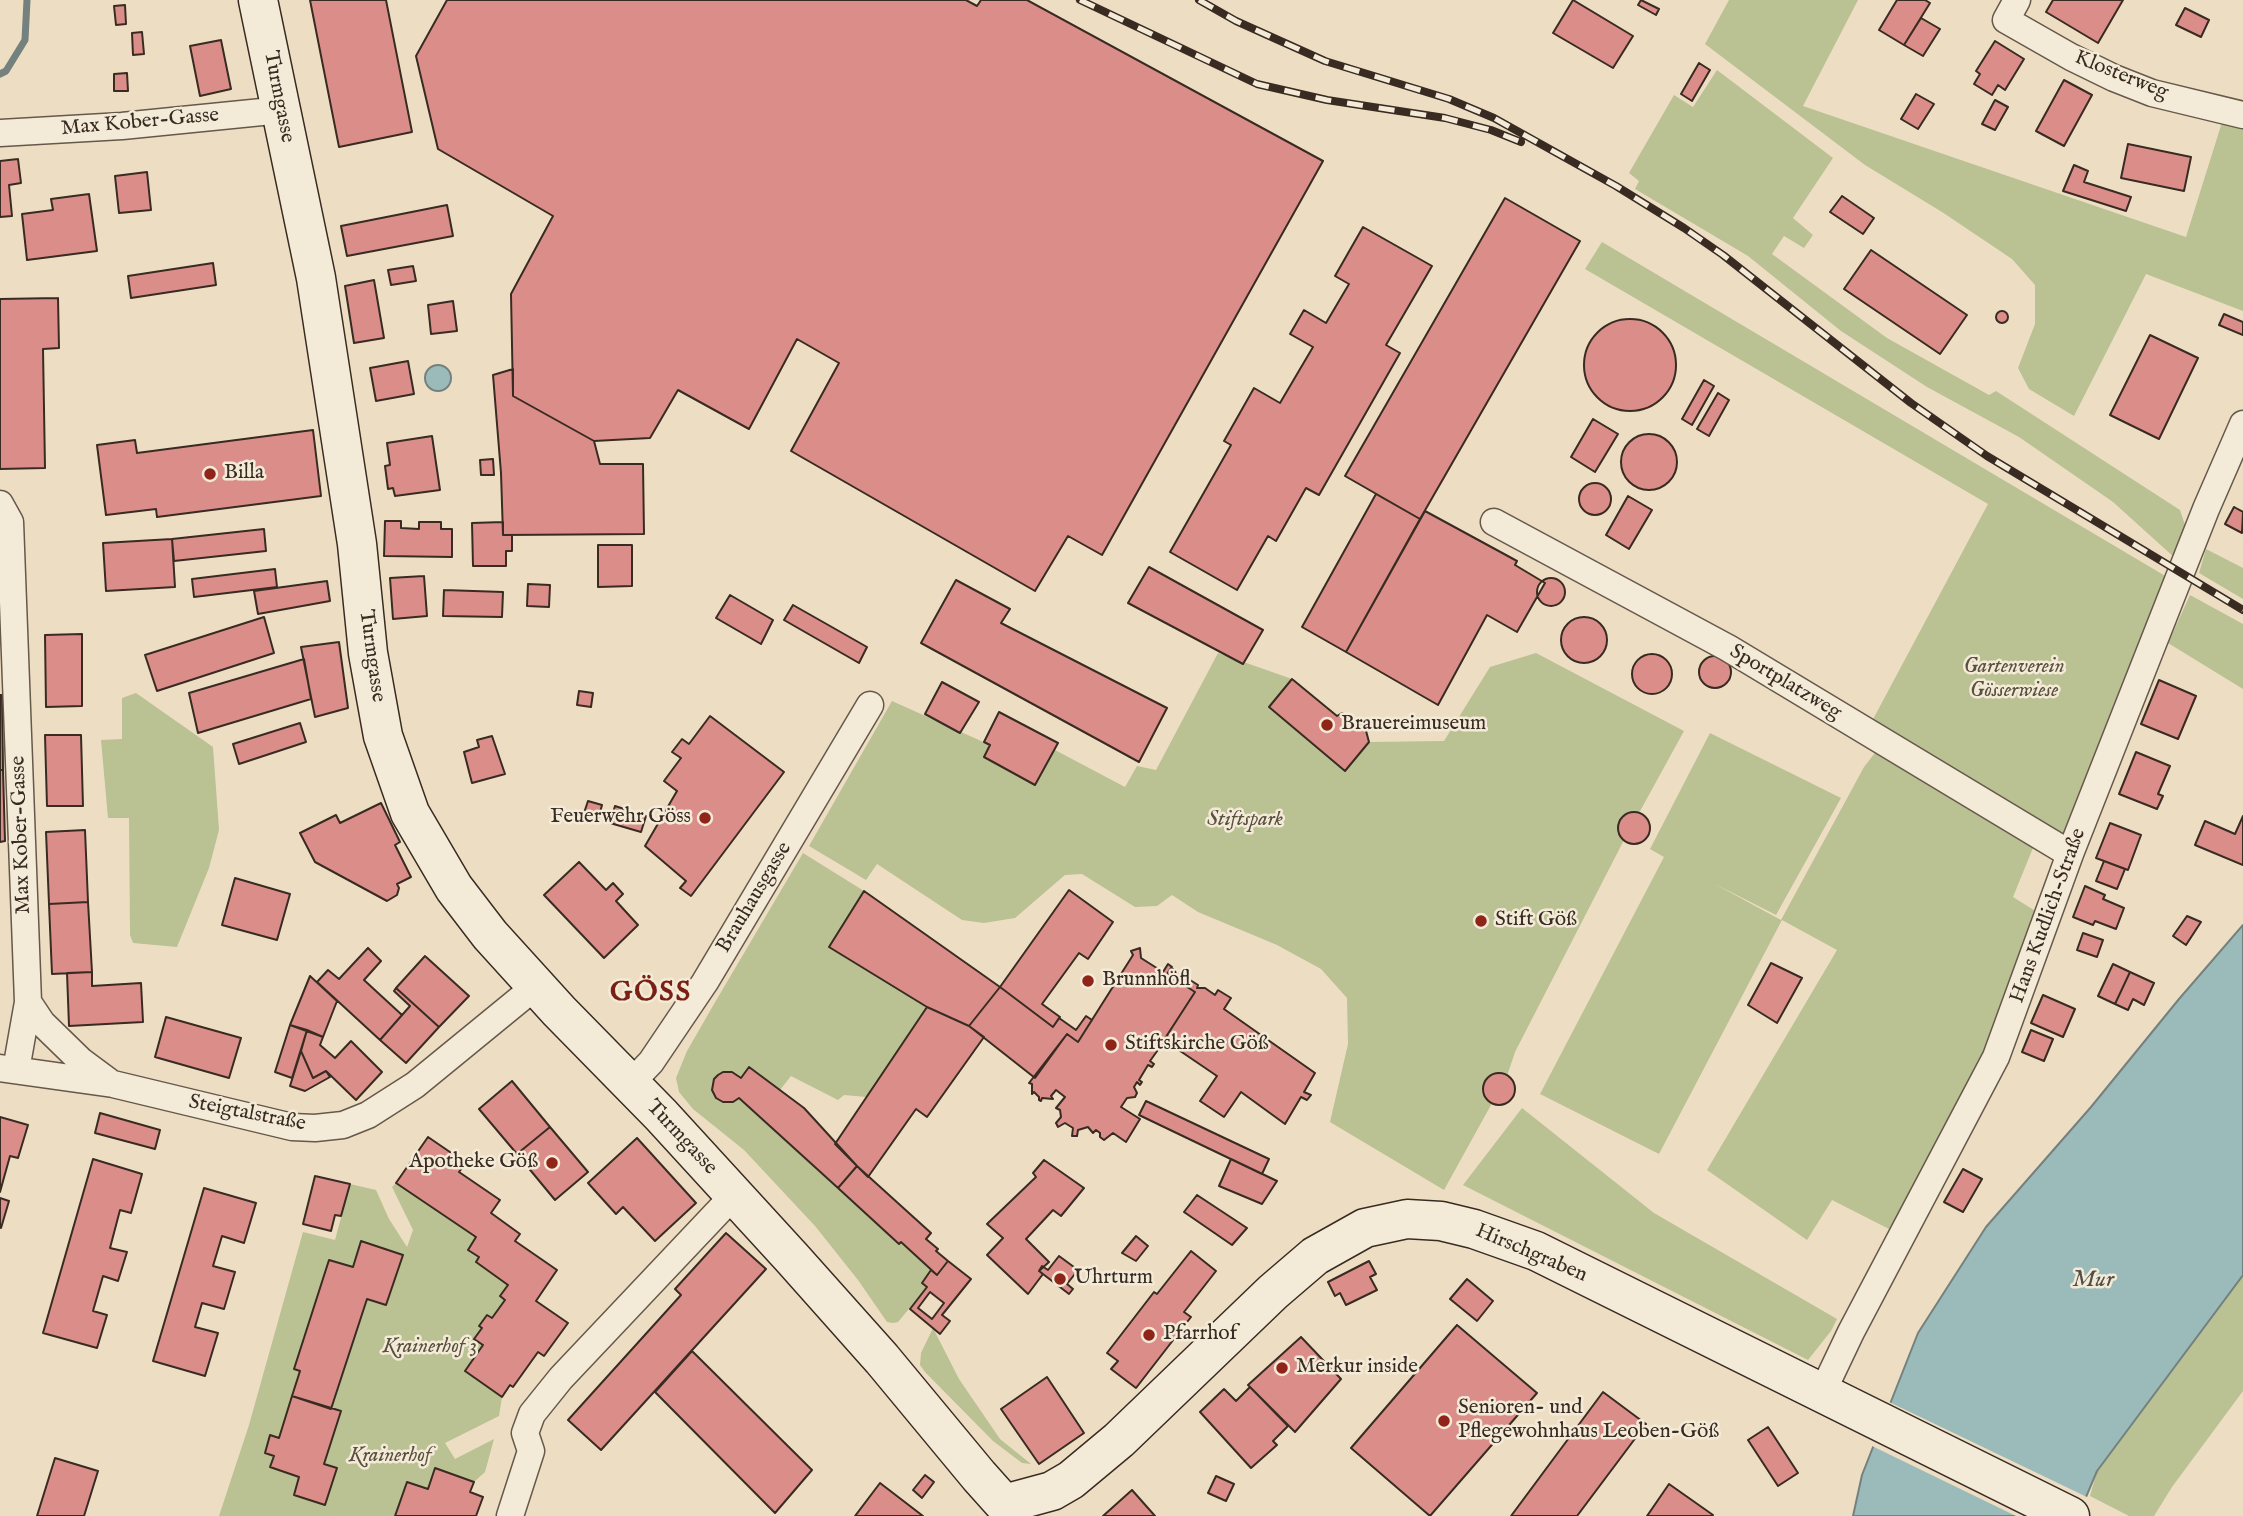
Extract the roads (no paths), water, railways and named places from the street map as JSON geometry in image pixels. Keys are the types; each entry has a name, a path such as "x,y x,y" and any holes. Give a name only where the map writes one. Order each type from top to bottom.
{"main road":[{"name":"Turmgasse","path":"258,0 316,278 358,544 368,653 383,736 410,813 467,907 536,986 734,1195 883,1359 970,1466 1003,1512"},
{"name":"Hirschgraben","path":"1003,1512 1071,1480 1119,1440 1273,1292 1315,1256 1366,1228 1407,1219 1441,1221 1463,1226 1536,1251 2070,1516"}],"street":[{"name":"Klosterweg","path":"2012,10 2113,78 2152,93 2243,115"},
{"name":"Max Kober-Gasse","path":"0,133 122,126 280,108"},
{"name":"Hans Kudlich-Straße","path":"1822,1393 1851,1332 1996,1057 2070,854 2206,509 2243,424"},
{"name":"Max Kober-Gasse","path":"0,503 10,522 28,1002 8,1069"},
{"name":"Sportplatzweg","path":"1494,522 1728,648 2070,854"},
{"name":"Brauhausgasse","path":"630,1084 651,1062 705,982 870,705"},
{"name":"Steigtalstraße","path":"8,1069 113,1084 292,1127 343,1125 368,1115 415,1085 536,986"},
{"path":"28,1002 42,1023 80,1061 113,1084"},
{"name":"Turmgasse","path":"510,1516 531,1451 525,1433 532,1414 561,1378 734,1195"}],"water":[{"path":"438,365 447,369 451,378 447,387 438,391 429,387 425,378 429,369"},
{"name":"Mur","path":"2243,925 2243,1275 2097,1471 2078,1516 1853,1516 1862,1475 1918,1333 1986,1227 2091,1107"}],"waterway":[{"path":"0,74 6,71 25,40 27,0"}],"railway":[{"path":"1080,0 1257,84 1327,100 1445,118 1491,130 1521,142"},
{"path":"1199,0 1236,21 1325,61 1449,99 1494,118 1616,186 1723,255 1911,403 1987,456 2243,610"}],"place":[{"name":"Billa","path":"210,474"},
{"name":"Brauereimuseum","path":"1327,725"},
{"name":"Feuerwehr Göss","path":"705,818"},
{"name":"Stift Göß","path":"1481,921"},
{"name":"Brunnhöfl","path":"1088,981"},
{"name":"Stiftskirche Göß","path":"1111,1045"},
{"name":"Apotheke Göß","path":"552,1163"},
{"name":"Uhrturm","path":"1060,1279"},
{"name":"Pfarrhof","path":"1149,1335"},
{"name":"Merkur inside","path":"1282,1368"},
{"name":"Senioren- und Pflegewohnhaus Leoben-Göß","path":"1444,1421"}],"district":[{"name":"GÖSS","path":"651,994"}],"park label":[{"name":"Gartenverein Gösserwiese","path":"2014,680"},
{"name":"Stiftspark","path":"1245,821"},
{"name":"Krainerhof 3","path":"430,1348"},
{"name":"Krainerhof","path":"390,1457"}]}
